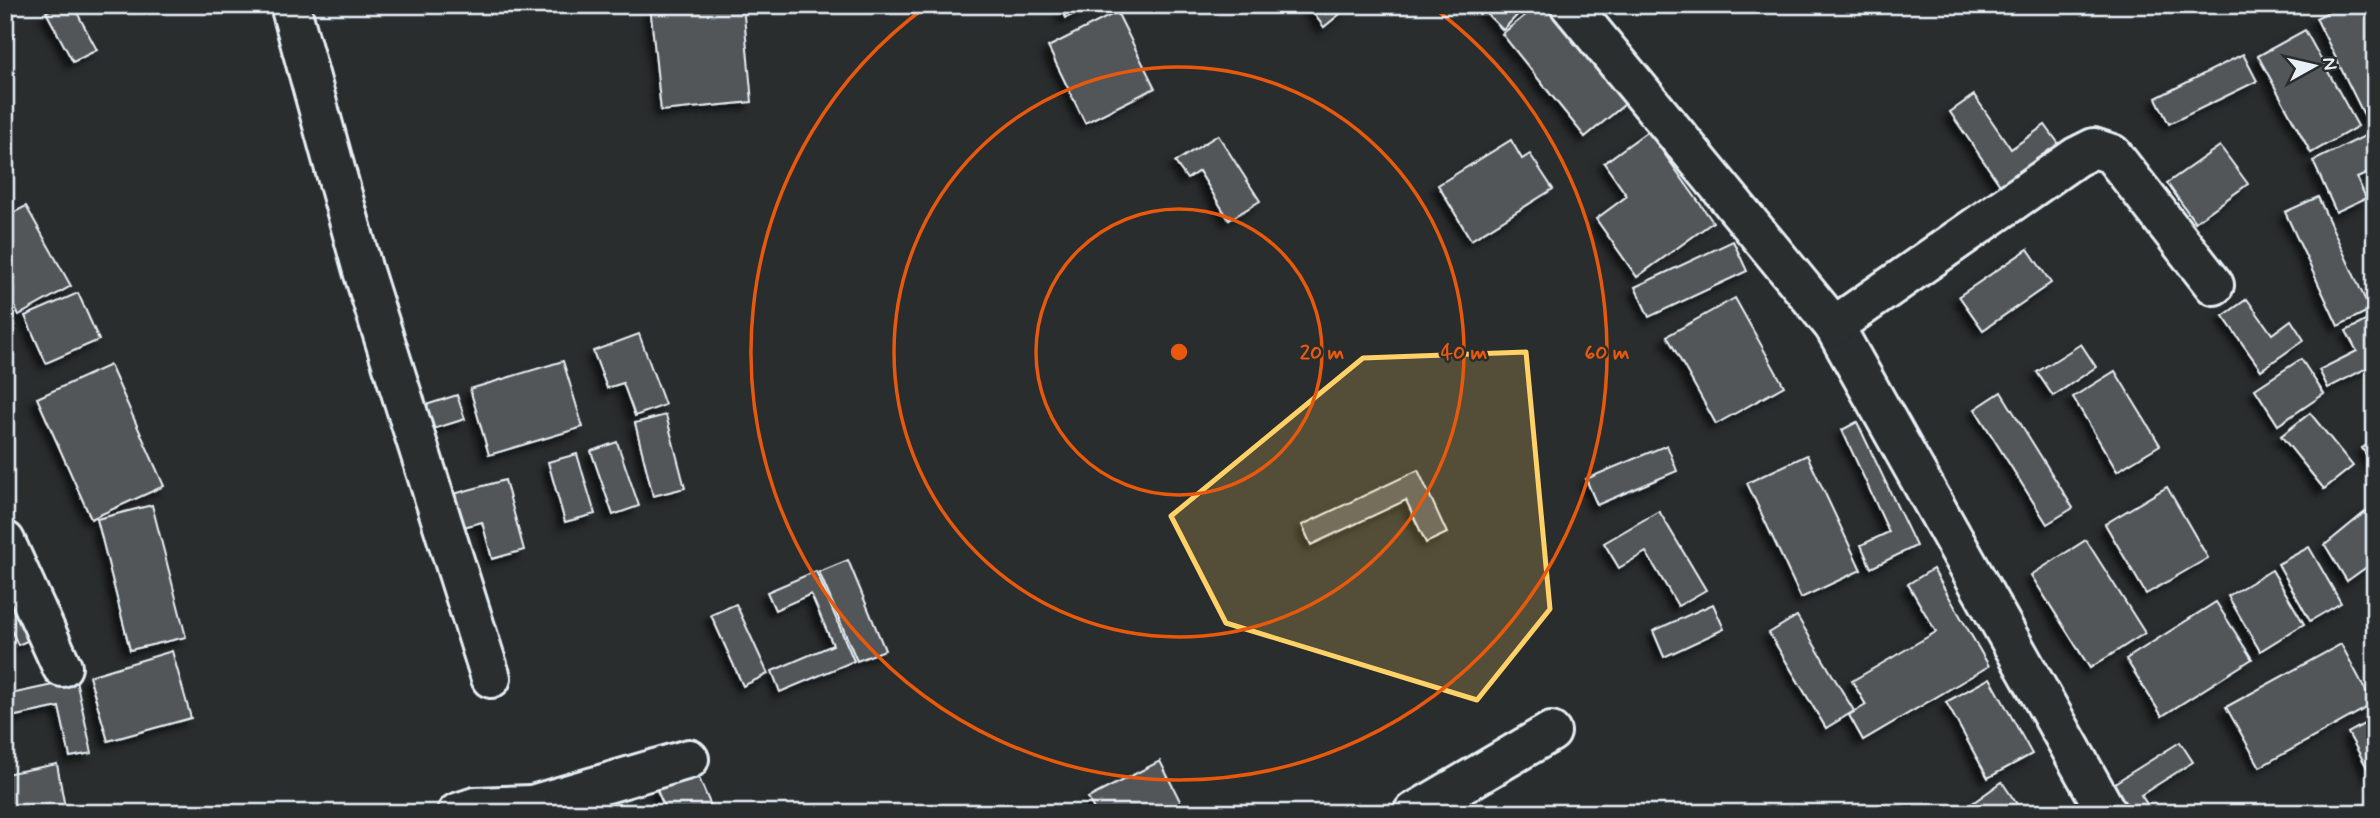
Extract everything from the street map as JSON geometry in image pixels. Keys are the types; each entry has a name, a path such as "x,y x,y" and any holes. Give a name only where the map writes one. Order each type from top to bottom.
{"street":[{"path":"290,5 363,271 491,678"},
{"path":"1570,5 1834,326 2107,813"},
{"path":"1834,326 2077,157 2094,148 2112,154 2214,285"},
{"path":"5,541 62,667"},
{"path":"1413,813 1551,732"},
{"path":"457,813 475,807 533,809 689,759"}],"highlighted area":[{"path":"1526,352 1550,609 1477,700 1226,623 1171,516 1363,358"}],"building":[{"path":"59,5 73,5 97,50 73,62 46,12"},
{"path":"650,5 743,5 752,102 661,111"},
{"path":"1060,5 1093,5 1066,18"},
{"path":"1307,5 1351,5 1324,27"},
{"path":"1478,5 1527,5 1503,30"},
{"path":"1538,5 1554,5 1630,100 1585,137 1502,34"},
{"path":"2343,5 2368,5 2375,18 2375,117 2367,121 2316,18"},
{"path":"1117,12 1155,88 1085,123 1048,47"},
{"path":"2305,30 2358,126 2311,153 2258,56"},
{"path":"2243,54 2257,81 2169,124 2156,98"},
{"path":"1974,95 2011,149 2045,125 2059,144 2000,185 1950,112"},
{"path":"1648,131 1713,222 1637,277 1596,219 1627,196 1604,163"},
{"path":"2375,131 2375,170 2357,178 2366,198 2336,212 2313,161"},
{"path":"1218,135 1260,201 1229,220 1199,171 1187,179 1175,162"},
{"path":"1511,140 1522,159 1530,154 1553,189 1471,240 1438,185"},
{"path":"2220,146 2248,184 2195,222 2167,183"},
{"path":"2318,197 2370,310 2338,326 2285,212"},
{"path":"26,206 71,286 19,315 5,291 5,217"},
{"path":"1733,241 1747,271 1649,317 1635,287"},
{"path":"2028,249 2051,283 1983,330 1959,296"},
{"path":"78,293 99,340 46,363 25,316"},
{"path":"1735,298 1784,386 1716,424 1667,336"},
{"path":"2247,299 2272,334 2291,320 2304,340 2261,370 2223,316"},
{"path":"2371,318 2375,325 2375,364 2328,388 2319,370 2357,351 2346,331"},
{"path":"639,334 665,405 635,416 623,383 607,388 593,351"},
{"path":"2081,344 2096,367 2053,396 2037,372"},
{"path":"2301,359 2324,394 2278,425 2255,389"},
{"path":"563,361 583,427 489,455 470,389"},
{"path":"110,365 164,486 91,519 37,398"},
{"path":"2115,371 2160,445 2117,471 2073,397"},
{"path":"2001,392 2073,508 2047,524 1975,409"},
{"path":"457,395 465,419 430,430 423,406"},
{"path":"2310,413 2353,466 2324,489 2281,436"},
{"path":"666,415 685,488 653,496 635,423"},
{"path":"1857,422 1916,546 1871,568 1861,545 1889,532 1842,430"},
{"path":"2375,440 2375,469 2362,448"},
{"path":"617,442 639,506 613,515 591,451"},
{"path":"1667,445 1677,471 1597,505 1586,479"},
{"path":"577,454 595,514 565,522 548,462"},
{"path":"1807,455 1861,570 1801,598 1747,483"},
{"path":"1418,470 1447,533 1426,543 1406,500 1311,545 1302,525"},
{"path":"505,480 524,550 492,559 482,522 449,531 439,498"},
{"path":"2167,487 2208,558 2146,594 2105,524"},
{"path":"152,505 186,637 130,650 97,519"},
{"path":"2370,508 2375,511 2375,561 2347,581 2325,545"},
{"path":"1659,511 1706,590 1678,606 1646,552 1619,568 1604,543"},
{"path":"2086,540 2145,633 2090,668 2031,575"},
{"path":"2309,547 2341,603 2310,621 2278,564"},
{"path":"848,560 885,650 857,661 819,572"},
{"path":"5,569 38,636 18,645 5,616"},
{"path":"1933,569 1989,666 1863,740 1849,715 1866,705 1852,681 1936,632 1908,584"},
{"path":"2272,570 2304,624 2260,651 2228,596"},
{"path":"816,571 854,661 780,692 772,671 833,645 811,594 775,610 767,592"},
{"path":"2216,602 2252,659 2162,716 2126,659"},
{"path":"736,604 768,674 743,686 711,615"},
{"path":"1713,604 1724,629 1664,657 1653,631"},
{"path":"1797,616 1854,711 1826,728 1769,633"},
{"path":"2341,644 2373,704 2260,767 2226,707"},
{"path":"172,651 191,718 108,741 89,676"},
{"path":"1990,678 2032,754 1988,778 1946,702"},
{"path":"76,680 92,753 70,757 59,707 11,717 6,695"},
{"path":"2375,718 2375,782 2348,733"},
{"path":"2180,742 2193,762 2141,795 2153,813 2120,813 2105,789"},
{"path":"1160,761 1186,813 1096,813 1088,798"},
{"path":"57,764 66,813 5,813 5,774"},
{"path":"696,771 714,813 667,813 656,788"},
{"path":"2002,782 2023,813 1970,813 1967,807"}]}
